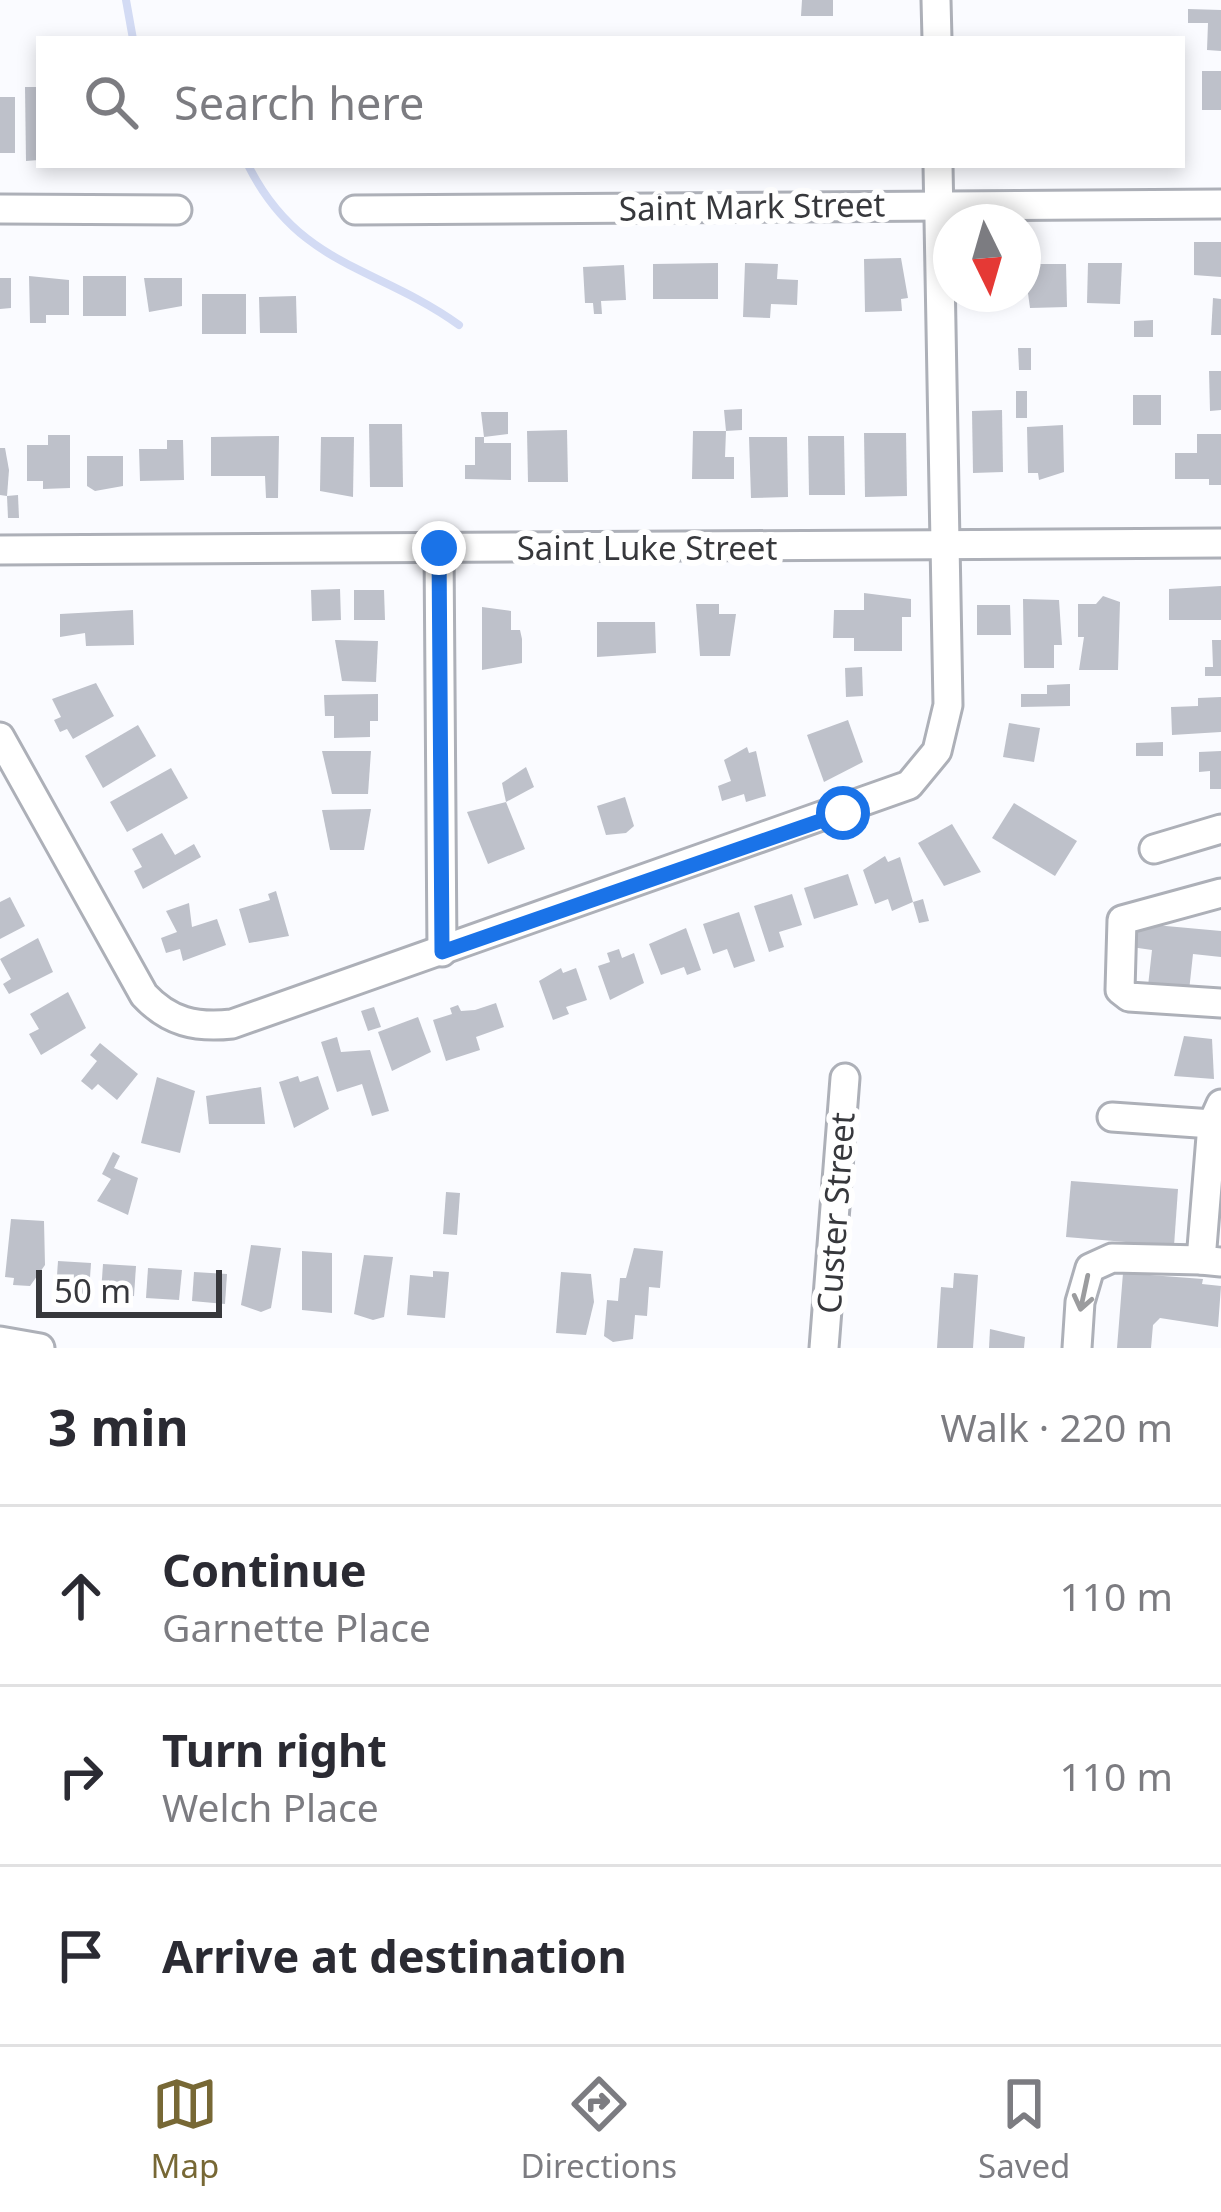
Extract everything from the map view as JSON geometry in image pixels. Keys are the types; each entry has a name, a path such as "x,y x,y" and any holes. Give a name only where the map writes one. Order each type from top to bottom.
{"street":[{"path":"937,0 937,36"},
{"path":"938,168 938,204"},
{"name":"Saint Mark Street","path":"1041,205 1221,204"},
{"name":"Saint Mark Street","path":"355,210 933,205"},
{"path":"0,209 177,210"},
{"path":"0,737 144,995 175,1019 206,1027 232,1024 442,952 909,785 937,751 948,706 941,312"},
{"name":"Saint Luke Street","path":"0,550 1221,543"},
{"path":"439,548 442,952"},
{"path":"1154,849 1221,829"},
{"path":"1221,893 1122,920 1120,990 1129,997 1221,1003"},
{"name":"Custer Street","path":"824,1348 845,1078"},
{"path":"1077,1348 1080,1302 1090,1268 1112,1258 1211,1261 1216,1114 1112,1117"},
{"path":"0,1341 40,1348"}],"building":[{"path":"802,0 833,0 833,16 801,16"},
{"path":"1188,9 1221,10 1221,51 1207,50 1208,23 1188,23"},
{"path":"1202,71 1221,71 1221,110 1202,110"},
{"path":"25,87 36,87 36,160 26,161"},
{"path":"0,97 15,97 15,153 0,153"},
{"path":"1194,242 1221,242 1221,277 1194,275"},
{"path":"901,258 908,298 901,299 902,311 865,312 864,259"},
{"path":"718,263 718,299 653,299 653,264"},
{"path":"745,263 778,264 777,279 798,280 797,305 771,304 770,318 743,317"},
{"path":"1088,263 1122,263 1120,304 1087,303"},
{"path":"1041,264 1066,264 1067,307 1041,308"},
{"path":"624,265 626,300 601,301 602,314 594,314 593,303 585,303 583,267"},
{"path":"29,276 69,280 69,315 46,315 46,323 30,323"},
{"path":"83,276 126,276 126,316 83,316"},
{"path":"0,278 11,278 11,308 0,309"},
{"path":"144,278 182,278 182,306 149,312"},
{"path":"202,294 246,294 246,334 202,334"},
{"path":"296,296 297,333 260,333 259,297"},
{"path":"1213,298 1221,299 1221,335 1211,335"},
{"path":"1153,320 1153,337 1134,337 1134,321"},
{"path":"1018,348 1031,348 1031,370 1019,370"},
{"path":"1209,371 1221,371 1221,410 1210,411"},
{"path":"1016,391 1027,391 1027,418 1016,418"},
{"path":"1133,395 1161,395 1161,425 1133,425"},
{"path":"742,409 742,430 726,431 724,410"},
{"path":"1002,410 1003,472 973,473 972,411"},
{"path":"481,412 508,412 508,434 484,437"},
{"path":"369,424 402,424 403,487 370,487"},
{"path":"1063,425 1064,472 1039,480 1038,473 1028,473 1027,427"},
{"path":"567,430 568,482 528,482 527,431"},
{"path":"693,431 726,431 725,457 734,457 734,479 692,479"},
{"path":"864,433 906,433 907,496 865,497"},
{"path":"1197,434 1221,434 1221,485 1209,485 1209,479 1175,479 1175,453 1197,453"},
{"path":"48,435 70,435 70,488 43,489 43,481 27,481 27,445 48,445"},
{"path":"279,436 278,498 266,498 265,476 211,476 211,437"},
{"path":"808,436 844,436 845,495 809,495"},
{"path":"321,437 354,437 353,497 320,491"},
{"path":"475,437 484,437 484,443 511,443 511,480 465,479 465,465 475,465"},
{"path":"749,437 787,437 788,497 751,498"},
{"path":"167,440 183,440 184,480 140,481 139,449 167,449"},
{"path":"0,448 5,448 9,470 7,496 0,495"},
{"path":"87,456 123,456 123,486 95,491 87,486"},
{"path":"18,495 19,518 8,518 7,496"},
{"path":"1221,586 1221,620 1169,620 1169,589"},
{"path":"340,589 341,620 312,621 311,590"},
{"path":"354,590 384,590 385,620 354,620"},
{"path":"864,593 911,599 911,617 902,617 902,651 854,651 854,638 833,638 834,610 864,610"},
{"path":"1103,596 1120,602 1118,670 1079,670 1084,637 1078,637 1078,604 1096,604"},
{"path":"1023,599 1059,600 1062,645 1054,645 1054,668 1024,668"},
{"path":"696,604 719,604 719,614 736,614 730,656 700,656"},
{"path":"977,605 1010,605 1011,635 977,635"},
{"path":"482,607 511,611 511,630 520,630 522,639 522,663 482,670"},
{"path":"133,610 134,645 86,646 85,633 60,637 60,614"},
{"path":"597,622 655,622 656,653 597,657"},
{"path":"335,640 378,641 376,682 342,681"},
{"path":"1212,640 1221,640 1221,676 1205,676 1205,667 1213,667"},
{"path":"862,667 863,696 846,697 845,668"},
{"path":"96,683 114,716 73,739 67,729 60,732 54,720 61,717 52,699"},
{"path":"1070,684 1070,706 1021,707 1021,694 1047,694 1047,685"},
{"path":"378,694 378,721 370,721 370,737 334,738 334,716 325,716 324,695"},
{"path":"1221,697 1221,732 1172,735 1171,707 1198,706 1198,698"},
{"path":"848,720 863,762 824,782 807,735"},
{"path":"1009,723 1040,728 1034,762 1003,757"},
{"path":"138,725 156,756 103,788 85,756"},
{"path":"1163,742 1163,756 1136,756 1136,743"},
{"path":"747,747 749,753 756,751 766,796 746,802 744,794 722,801 718,786 731,781 724,760"},
{"path":"322,751 371,751 368,794 332,794"},
{"path":"1221,751 1221,789 1210,789 1210,771 1199,772 1199,752"},
{"path":"526,767 534,787 506,802 502,783"},
{"path":"171,768 188,798 127,832 110,802"},
{"path":"625,797 634,826 626,833 606,835 597,806"},
{"path":"506,802 525,849 488,864 467,812"},
{"path":"1014,803 1077,841 1055,876 992,838"},
{"path":"371,809 364,850 330,850 322,810"},
{"path":"952,824 981,872 944,886 918,843"},
{"path":"162,833 175,855 194,844 201,857 143,889 134,871 142,867 132,849"},
{"path":"885,856 888,862 900,857 913,902 892,911 888,899 875,904 863,870"},
{"path":"848,874 858,905 814,919 804,888"},
{"path":"276,891 289,936 249,943 239,909 270,900 268,894"},
{"path":"792,894 802,925 779,932 784,947 769,952 754,906"},
{"path":"10,897 25,926 0,939 0,902"},
{"path":"923,899 929,921 919,923 913,902"},
{"path":"189,903 192,927 217,919 226,945 183,961 180,949 166,953 161,938 177,932 166,911"},
{"path":"739,912 755,961 734,968 727,949 713,954 703,924"},
{"path":"1133,923 1221,931 1221,957 1193,954 1189,991 1148,986 1152,950 1131,947"},
{"path":"686,928 701,970 687,975 684,967 661,975 649,944"},
{"path":"38,938 53,972 9,994 3,984 11,979 0,959"},
{"path":"619,949 622,958 634,953 644,983 610,1000 598,966 610,962 607,953"},
{"path":"561,968 563,973 576,968 587,1000 566,1007 569,1014 553,1020 539,981"},
{"path":"68,992 86,1028 41,1055 29,1034 39,1029 30,1014"},
{"path":"496,1003 504,1027 476,1037 480,1050 446,1061 433,1020 452,1014 450,1008 458,1005 461,1011"},
{"path":"374,1007 381,1027 368,1031 361,1011"},
{"path":"418,1017 431,1052 392,1071 378,1032"},
{"path":"1184,1036 1212,1039 1214,1079 1174,1076"},
{"path":"337,1037 341,1052 370,1050 389,1111 372,1116 362,1084 337,1092 321,1042"},
{"path":"100,1043 138,1074 117,1100 98,1084 92,1090 81,1081 97,1061 90,1055"},
{"path":"298,1076 300,1082 318,1076 329,1109 294,1128 279,1082"},
{"path":"157,1077 195,1091 180,1153 141,1143"},
{"path":"261,1087 265,1124 209,1124 206,1096"},
{"path":"113,1152 120,1156 114,1168 138,1178 128,1215 97,1201 111,1179 102,1174"},
{"path":"1071,1181 1178,1189 1174,1246 1066,1237"},
{"path":"446,1192 460,1193 457,1235 443,1234"},
{"path":"11,1219 44,1221 45,1265 30,1286 13,1285 14,1278 5,1277"},
{"path":"251,1245 281,1248 271,1308 261,1312 241,1305"},
{"path":"634,1248 663,1251 660,1288 649,1287 647,1316 635,1315 633,1339 613,1342 604,1336 607,1300 618,1301 620,1278 626,1278"},
{"path":"302,1251 332,1253 332,1313 302,1310"},
{"path":"364,1255 393,1257 384,1317 373,1320 354,1314"},
{"path":"58,1261 91,1263 89,1293 66,1296 56,1290"},
{"path":"103,1264 136,1266 134,1296 112,1299 101,1293"},
{"path":"148,1268 182,1270 179,1300 146,1298"},
{"path":"433,1271 449,1272 445,1318 407,1315 410,1275 433,1277"},
{"path":"194,1272 227,1274 225,1304 192,1301"},
{"path":"561,1272 591,1274 594,1302 586,1335 556,1333"},
{"path":"954,1273 978,1275 973,1348 937,1348 941,1287 953,1288"},
{"path":"1123,1273 1203,1279 1202,1284 1221,1286 1218,1327 1160,1318 1153,1325 1151,1348 1117,1348"},
{"path":"990,1329 1025,1337 1024,1348 989,1348"}],"waterway":[{"path":"126,0 132,36"},
{"path":"250,168 268,199 316,245 459,325"}],"route":[{"path":"439,548 442,952 843,813"}]}
